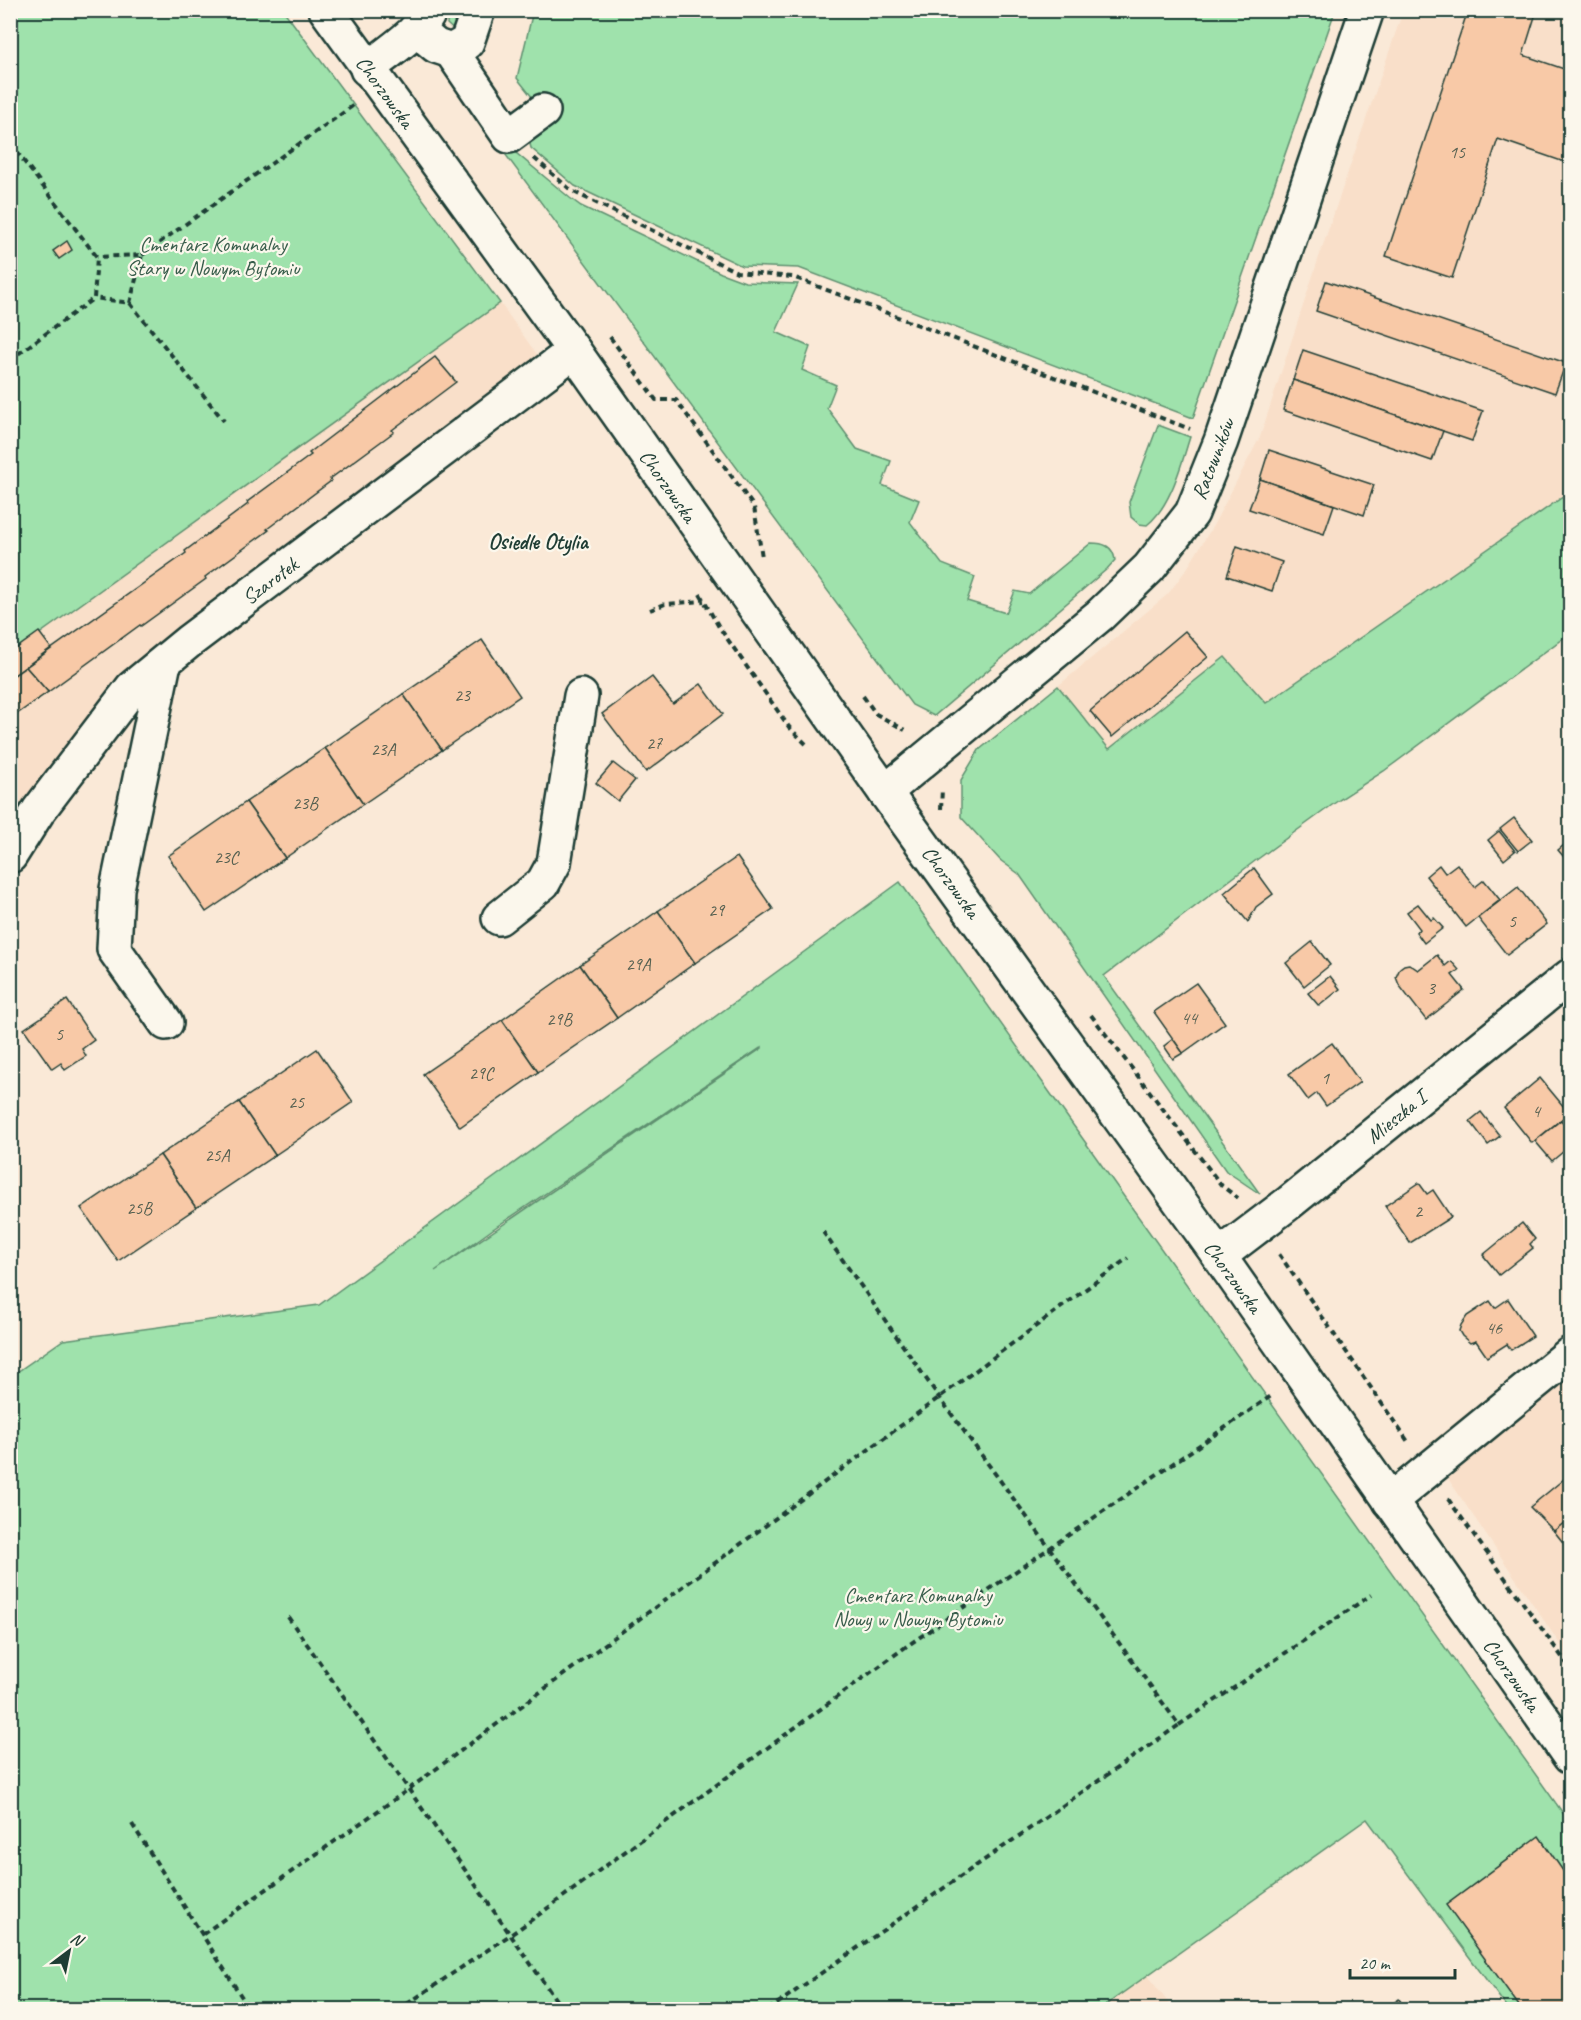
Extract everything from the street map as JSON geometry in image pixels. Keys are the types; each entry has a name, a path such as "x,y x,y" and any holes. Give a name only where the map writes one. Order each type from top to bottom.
{"street":[{"name":"Chorzowska","path":"326,10 574,351 885,792 1219,1256 1570,1756"},
{"path":"451,51 467,42 478,10"},
{"name":"Ratowników","path":"885,792 1100,615 1149,568 1192,513 1221,441 1367,10"},
{"path":"367,69 423,20 436,46 451,51 508,136 543,111"},
{"name":"Szarotek","path":"10,856 39,810 132,688 198,635 574,351"},
{"path":"164,663 117,889 114,949 166,1023"},
{"path":"499,918 543,883 554,863 581,696"},
{"name":"Mieszka I","path":"1219,1256 1290,1202 1570,976"},
{"path":"1390,1501 1570,1354"}],"path":[{"path":"97,257 142,255 357,103"},
{"path":"508,136 572,191 737,272 793,277 1199,433"},
{"path":"10,143 97,257 94,298"},
{"path":"130,303 142,255"},
{"path":"10,360 94,298 130,303 224,421"},
{"path":"608,335 656,400 676,400 754,507 762,558"},
{"path":"650,610 665,604 704,601"},
{"path":"856,687 876,714 911,733"},
{"path":"940,814 945,780"},
{"path":"823,1232 939,1397 1179,1725"},
{"path":"202,1934 409,1789 1128,1258"},
{"path":"398,2010 512,1934 906,1646 1302,1375"},
{"path":"1448,1499 1570,1668"},
{"path":"768,2010 1371,1595"},
{"path":"288,1617 563,2010"},
{"path":"132,1824 250,2010"}],"shaded area":[{"path":"1403,11 1570,11 1570,492 1266,703 1225,658 1109,749 1058,686 1168,594 1188,567 1214,524 1260,437"},
{"path":"500,303 541,360 125,680 76,731 11,827 10,641 17,650"},
{"path":"1570,1331 1570,1659 1426,1446"},
{"path":"1147,1975 1173,2009 1100,2009"}],"green space":[{"name":"Cmentarz Komunalny Stary w Nowym Bytomiu","path":"10,11 284,11 500,303 17,650 10,641"},
{"path":"448,11 478,11 467,42 447,24"},
{"path":"533,11 1335,11 1193,418 799,268 742,266 575,186 531,148 529,140 548,117 517,78"},
{"path":"486,128 581,206 721,273 745,282 798,284 776,332 810,347 802,370 836,385 827,408 857,449 891,461 882,485 919,500 910,522 942,564 975,577 967,601 1006,613 1015,591 1029,594 1091,543 1110,548 1115,560 934,716 912,705"},
{"path":"1158,425 1190,437 1179,472 1163,507 1147,525 1139,524 1131,517 1129,502"},
{"path":"1570,492 1570,633 1384,771 1339,800 1255,861 1104,976 1260,1194 1226,1171 1019,874 1000,860 961,817 961,780 979,750 1058,686 1109,749 1225,657 1266,703"},
{"name":"Cmentarz Komunalny Nowy w Nowym Bytomiu","path":"900,882 1570,1823 1570,2009 1508,2009 1367,1819 1100,2009 11,2009 10,1377 63,1340 319,1305","holes":["762,1048 435,1271 493,1229"]}],"building":[{"path":"1468,10 1537,10 1523,55 1570,71 1570,164 1498,139 1452,278 1386,256"},
{"path":"67,241 72,250 59,259 53,251"},
{"path":"1326,281 1566,363 1555,393 1316,311"},
{"path":"1303,350 1483,411 1472,441 1293,380"},
{"path":"435,357 456,382 267,529 269,530 205,577 206,579 48,692 26,667 186,553 185,551 248,504 247,502 311,455 309,453"},
{"path":"1293,380 1443,431 1432,461 1283,410"},
{"path":"1269,450 1374,485 1364,515 1260,479"},
{"path":"1260,479 1334,505 1324,534 1249,509"},
{"path":"1237,546 1282,562 1272,591 1227,576"},
{"path":"1185,631 1208,657 1112,737 1090,711"},
{"path":"39,632 51,648 10,678 10,653"},
{"path":"482,640 520,696 442,750 403,694"},
{"path":"26,667 48,692 17,714 10,705 10,678"},
{"path":"652,677 673,704 701,684 723,714 646,772 602,714"},
{"path":"403,694 442,750 363,804 325,748"},
{"path":"325,748 363,804 285,858 246,802"},
{"path":"613,763 635,780 618,801 596,783"},
{"path":"246,802 285,858 206,912 168,856"},
{"path":"1514,818 1532,840 1518,851 1500,829"},
{"path":"1499,831 1515,851 1504,860 1488,840"},
{"path":"1570,840 1570,864 1558,850"},
{"path":"737,857 773,909 695,963 658,911"},
{"path":"1457,864 1475,887 1484,880 1500,900 1466,927 1426,876 1439,865 1445,873"},
{"path":"1254,868 1273,894 1256,907 1248,922 1224,893"},
{"path":"1518,887 1547,924 1507,955 1478,918"},
{"path":"1418,904 1431,920 1434,918 1443,928 1424,943 1416,932 1420,929 1407,912"},
{"path":"658,911 695,963 617,1018 580,965"},
{"path":"1312,942 1330,965 1304,986 1286,963"},
{"path":"1437,955 1445,966 1451,961 1459,970 1452,975 1464,990 1426,1020 1399,985 1396,977 1404,965 1409,964 1418,970"},
{"path":"580,965 617,1018 538,1072 502,1020"},
{"path":"1330,976 1340,989 1319,1006 1308,993"},
{"path":"1196,983 1225,1023 1183,1053 1154,1012"},
{"path":"67,1000 94,1040 82,1049 86,1056 65,1070 61,1063 52,1069 24,1029"},
{"path":"502,1020 538,1072 460,1127 423,1074"},
{"path":"1173,1039 1183,1053 1173,1059 1164,1046"},
{"path":"1332,1043 1360,1082 1326,1106 1317,1093 1308,1100 1289,1074"},
{"path":"317,1049 353,1102 275,1155 239,1102"},
{"path":"1540,1078 1569,1113 1532,1143 1504,1108"},
{"path":"239,1102 275,1155 196,1208 160,1155"},
{"path":"1481,1112 1500,1136 1488,1145 1470,1121"},
{"path":"1561,1120 1570,1131 1570,1146 1552,1161 1535,1141"},
{"path":"160,1155 196,1208 118,1261 81,1208"},
{"path":"1419,1183 1427,1194 1433,1190 1451,1217 1410,1243 1385,1206"},
{"path":"1522,1223 1535,1239 1530,1244 1533,1248 1499,1275 1483,1255"},
{"path":"1508,1299 1533,1336 1511,1350 1507,1344 1487,1357 1476,1341 1470,1343 1462,1336 1459,1331 1461,1325 1467,1316 1490,1301 1495,1308"},
{"path":"1570,1474 1570,1518 1554,1531 1530,1507"},
{"path":"1570,1518 1570,1551 1554,1531"},
{"path":"1539,1836 1570,1881 1570,2010 1566,2010 1563,2005 1557,2010 1522,2010 1446,1905"},
{"path":"1399,1999 1406,2010 1384,2010"}],"district":[{"name":"Osiedle Otylia","path":"538,542"}]}
